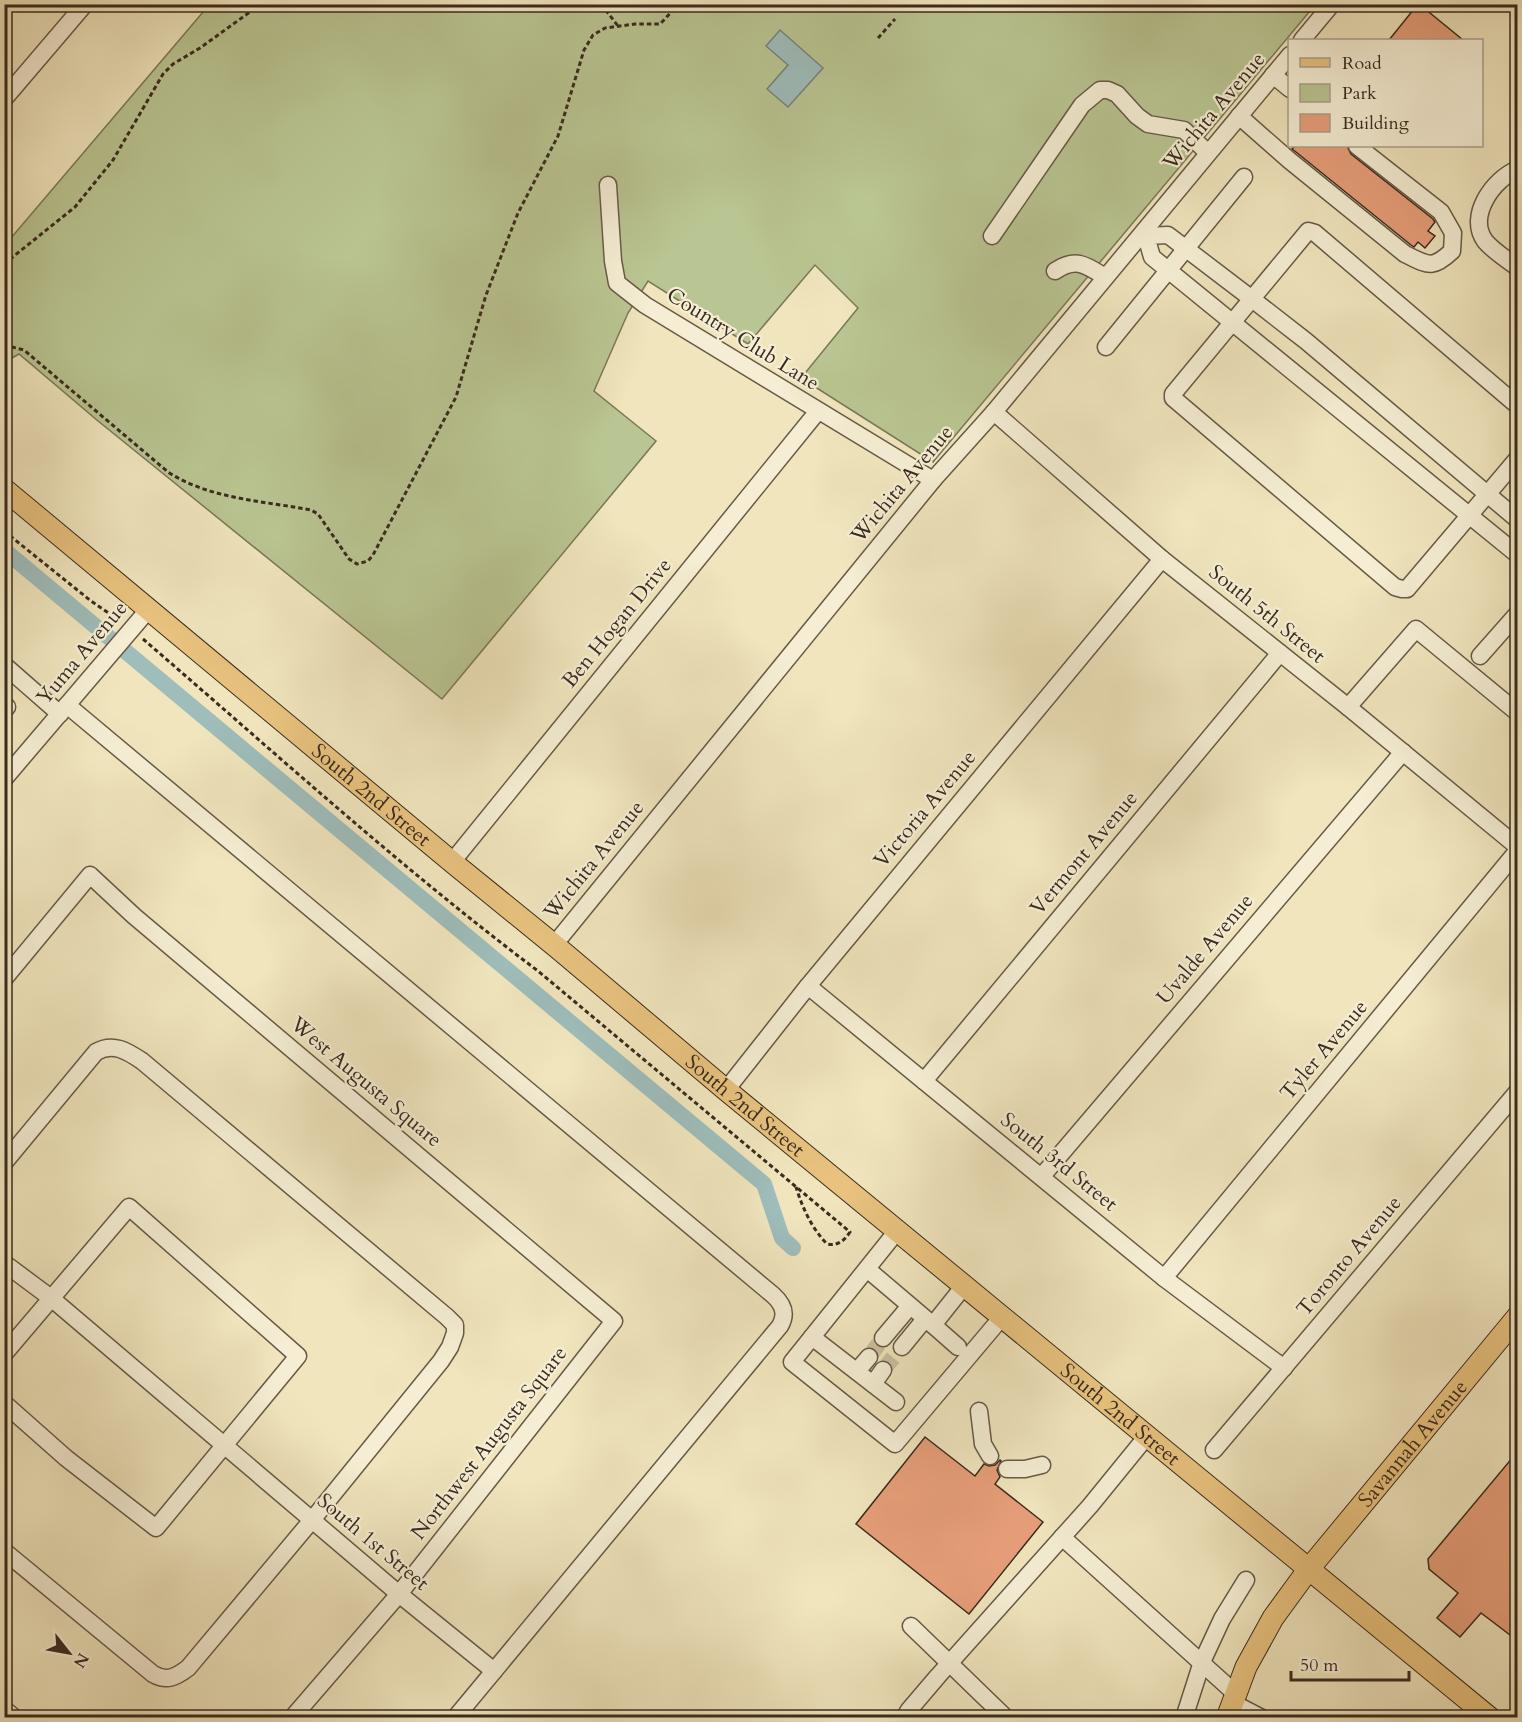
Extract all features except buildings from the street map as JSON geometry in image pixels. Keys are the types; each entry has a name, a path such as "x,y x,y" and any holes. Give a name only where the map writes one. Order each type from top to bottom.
{"main road":[{"name":"South 2nd Street","path":"4,489 726,1090 1490,1718"},
{"name":"Savannah Avenue","path":"1232,1705 1246,1667 1273,1618 1308,1570 1514,1326"}],"street":[{"path":"4,99 85,4"},
{"path":"1303,39 1332,4"},
{"name":"Wichita Avenue","path":"554,945 933,480 994,411 1288,57"},
{"path":"1273,75 1288,87"},
{"path":"992,236 1082,105 1100,90 1108,90 1117,94 1137,116 1148,124 1184,130 1208,153"},
{"path":"1239,116 1288,151 1405,254 1426,265 1440,262 1452,251 1453,232 1441,212 1358,147"},
{"path":"1518,169 1510,172 1485,200 1479,215 1480,229 1486,242 1518,268"},
{"path":"1106,347 1244,177"},
{"name":"Country Club Lane","path":"608,185 612,261 617,283 645,305 933,480"},
{"path":"1518,406 1315,233 1308,231 1173,394 1173,399 1395,587 1402,590 1407,588 1518,458"},
{"path":"1518,520 1306,341 1252,299 1168,236 1146,236 1152,257 1518,555"},
{"path":"1055,271 1065,265 1082,263 1105,277"},
{"name":"Ben Hogan Drive","path":"452,862 818,411"},
{"name":"South 5th Street","path":"994,411 1162,559 1348,707 1518,848"},
{"name":"Victoria Avenue","path":"726,1090 808,986 1162,559"},
{"name":"Yuma Avenue","path":"4,779 129,629 148,610"},
{"path":"1480,656 1518,613"},
{"path":"1348,707 1416,629 1518,713"},
{"name":"Vermont Avenue","path":"924,1081 1280,653"},
{"path":"4,665 64,709 773,1295 783,1306 783,1320 780,1326 454,1718"},
{"name":"Uvalde Avenue","path":"1042,1176 1403,752"},
{"name":"Tyler Avenue","path":"1164,1278 1518,848"},
{"name":"West Augusta Square","path":"4,979 90,875 152,931 614,1321"},
{"name":"South 3rd Street","path":"808,986 1164,1278 1284,1368"},
{"path":"4,1163 96,1052 101,1049 118,1047 142,1061 452,1321 455,1333 441,1361 312,1520 188,1668 172,1679 153,1674 4,1551"},
{"name":"Toronto Avenue","path":"1214,1450 1518,1091"},
{"path":"4,1354 129,1206 298,1356 156,1528 66,1458 4,1403"},
{"path":"897,1231 792,1362 894,1444 1002,1317"},
{"path":"4,1263 51,1298"},
{"path":"867,1269 958,1347"},
{"path":"902,1347 964,1286"},
{"name":"South 1st Street","path":"51,1298 399,1594 494,1671"},
{"path":"884,1338 910,1306"},
{"name":"Northwest Augusta Square","path":"292,1718 399,1594 614,1321"},
{"path":"812,1337 857,1371 878,1377 896,1401"},
{"path":"857,1371 868,1357"},
{"path":"979,1411 983,1444 990,1456"},
{"path":"904,1718 949,1663 1062,1537 1147,1436"},
{"path":"1007,1469 1025,1469 1042,1465"},
{"path":"1062,1537 1202,1662 1232,1705 1262,1718"},
{"path":"1184,1718 1202,1662 1222,1618 1246,1580"},
{"path":"911,1626 1004,1716"},
{"path":"4,1709 15,1718"}],"path":[{"path":"4,264 75,207 113,160 163,74 173,64 200,48 261,4"},
{"path":"601,4 618,26"},
{"path":"4,348 24,350 182,482 220,494 311,510 318,514 349,559 357,564 368,561 456,397 486,295 518,213 558,136 584,50 593,35 605,28 660,24 679,4"},
{"path":"878,38 895,19"},
{"path":"4,531 129,629 398,858 501,944 538,971 850,1232 844,1241 834,1245 826,1244 812,1227 796,1187"}],"green space":[{"path":"209,5 1315,5 933,462 801,378 858,308 815,265 748,344 648,281 628,313 594,391 656,441 442,699 98,421 19,354 5,362 5,245"}],"water":[{"path":"780,30 823,68 788,107 767,89 788,65 766,46"}],"waterway":[{"path":"4,550 764,1184 782,1238 793,1248"}],"tunnel":[{"path":"869,1357 883,1338"},
{"path":"883,1370 902,1347"}]}
